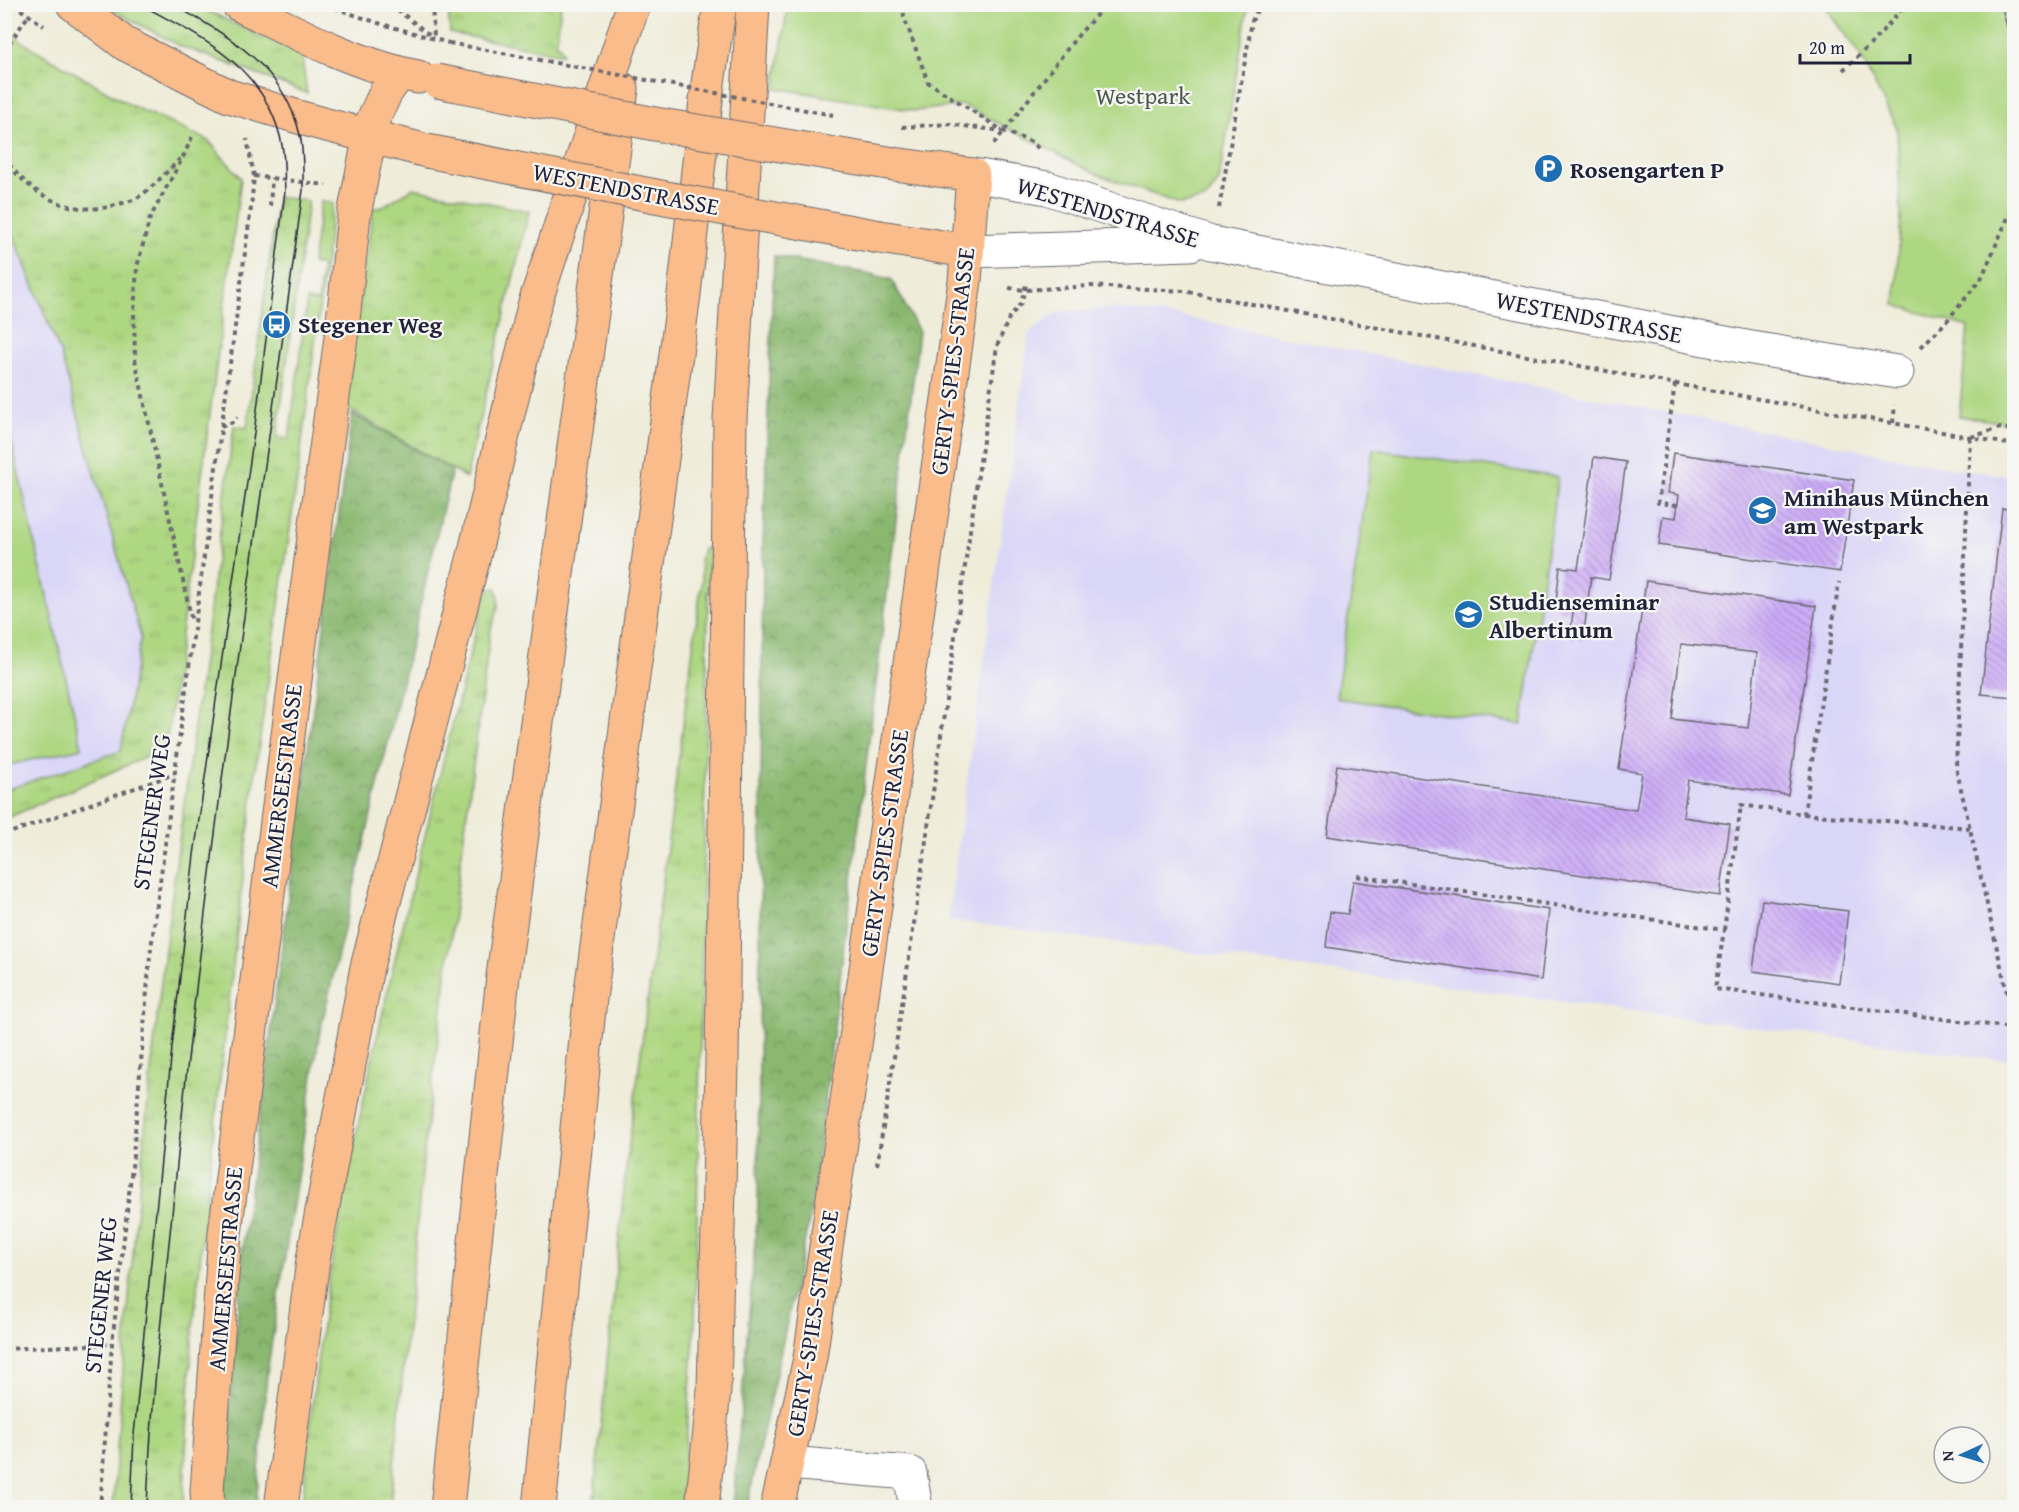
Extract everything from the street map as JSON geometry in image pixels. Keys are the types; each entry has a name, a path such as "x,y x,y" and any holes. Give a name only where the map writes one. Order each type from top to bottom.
{"main road":[{"name":"WESTENDSTRASSE","path":"73,4 124,44 230,96 315,122 427,151 671,199 967,251"},
{"name":"WESTENDSTRASSE","path":"238,4 329,48 399,74 655,124 973,175"},
{"path":"539,1508 590,999 720,4"},
{"path":"702,1508 714,1390 721,1122 730,419 753,4"},
{"path":"281,1508 313,1260 367,967 470,572 534,306 633,5"},
{"path":"447,1508 503,976 633,5"},
{"name":"AMMERSEESTRASSE","path":"208,1508 207,1491 225,1233 342,330 354,215 373,120 386,92 399,74"},
{"name":"GERTY-SPIES-STRASSE","path":"777,1508 810,1358 963,293 973,175"}],"lane":[{"name":"WESTENDSTRASSE","path":"973,175 1047,188 1210,243 1735,345 1897,372"},
{"name":"WESTENDSTRASSE","path":"967,251 1210,243"},
{"path":"788,1463 910,1473 916,1508"}],"path":[{"path":"325,4 378,23 449,43 841,116"},
{"path":"390,4 434,38"},
{"path":"432,4 434,38"},
{"path":"903,4 904,17 928,82 1003,131"},
{"path":"973,175 1003,131 1075,39 1106,4"},
{"path":"1210,243 1220,205 1252,21 1260,4"},
{"path":"1842,70 1870,45 1906,4"},
{"path":"4,51 28,16"},
{"path":"899,127 949,124 1003,131"},
{"name":"STEGENER WEG","path":"100,1508 112,1344 132,1167 150,956 254,176 246,134"},
{"path":"192,137 150,218 137,267 134,313 135,358 194,626"},
{"path":"4,158 14,172 33,190 56,202 84,209 110,207 136,198 184,155"},
{"path":"270,206 272,178"},
{"path":"1897,372 1946,321 1981,279 2014,204"},
{"path":"876,1168 900,1021 960,590 997,346 1009,318 1021,303 1025,290 1091,286 1183,291 2014,445"},
{"path":"1675,384 1658,503 1678,505"},
{"path":"221,427 231,423 237,417"},
{"path":"1970,437 2000,428 2014,430"},
{"path":"1970,437 1956,767 2012,1007 2014,1053"},
{"path":"1804,814 1839,582"},
{"path":"4,836 174,774"},
{"path":"1970,828 1804,814 1741,805 1715,989 2012,1028"},
{"path":"1357,876 1724,930"},
{"path":"4,1349 112,1344"}],"shaded area":[{"path":"4,215 60,352 141,637 121,751 5,790"},
{"name":"Studienseminar Albertinum","path":"1116,308 1176,316 1957,469 2014,477 2014,1059 1995,1059 948,920 1029,333 1058,312"}],"green space":[{"path":"103,5 196,5 260,36 301,52 307,93 178,45"},
{"path":"448,5 561,5 556,45 560,46 563,54 450,33"},
{"name":"Westpark","path":"788,5 1248,5 1219,181 1206,199 1180,204 1094,173 963,105 915,111 775,88"},
{"path":"1823,5 2014,5 2014,424 1959,416 1968,327 1895,305 1901,216 1897,128 1859,54"},
{"path":"5,28 27,45 132,106 208,140 241,178 166,748 5,819 5,790 121,751 141,637 60,352 5,215"},
{"path":"413,188 529,211 466,478 345,407 373,208 380,208"},
{"path":"278,197 308,201 277,437 289,439 307,300 318,302 322,266 312,264 321,202 333,203 298,473 256,765 192,1340 183,1507 113,1507 136,1216 168,925 234,426 247,428"},
{"path":"774,256 892,280 919,332 812,1207 747,1507 733,1508 758,1205 763,544"},
{"path":"5,414 82,748 4,766"},
{"path":"352,414 452,470 319,1036 267,1373 256,1507 224,1508 243,1243"},
{"path":"1373,449 1558,477 1522,725 1336,698"},
{"path":"709,548 695,1324 681,1507 593,1507 626,1168 702,578 700,560 703,549"},
{"path":"496,588 499,598 490,632 425,1141 390,1507 302,1507 325,1306 351,1158 405,917 484,597 488,589"}],"building":[{"path":"2001,4 2014,4 2014,54"},
{"name":"Minihaus München am Westpark","path":"1673,453 1854,480 1840,572 1659,545 1663,516 1676,518 1679,495 1668,493"},
{"path":"1594,457 1626,462 1609,580 1591,577 1583,639 1570,637 1573,612 1555,610 1560,567 1578,569"},
{"path":"2002,508 2014,510 2014,697 1981,694"},
{"path":"1646,581 1816,606 1788,795 1688,780 1683,817 1730,824 1720,896 1327,836 1337,765 1636,810 1642,773 1619,769","holes":["1681,644 1757,653 1748,728 1672,719"]},
{"path":"2013,827 2014,849 2011,849"},
{"path":"1353,881 1549,910 1541,980 1326,947 1330,912 1348,914"},
{"path":"1762,900 1848,911 1839,983 1753,971"}],"tram line":[{"path":"131,1508 134,1435 173,1038 194,855 254,433 285,191 282,145 274,118 262,95 247,75 208,43 140,4"},
{"path":"147,1508 159,1341 203,928 303,190 303,156 300,135 292,111 281,90 267,72 233,41 172,4"}],"place":[{"name":"Rosengarten P","path":"1549,169"},
{"name":"Stegener Weg","path":"277,324"},
{"name":"Minihaus München am Westpark","path":"1763,511"},
{"name":"Studienseminar Albertinum","path":"1468,615"}]}
